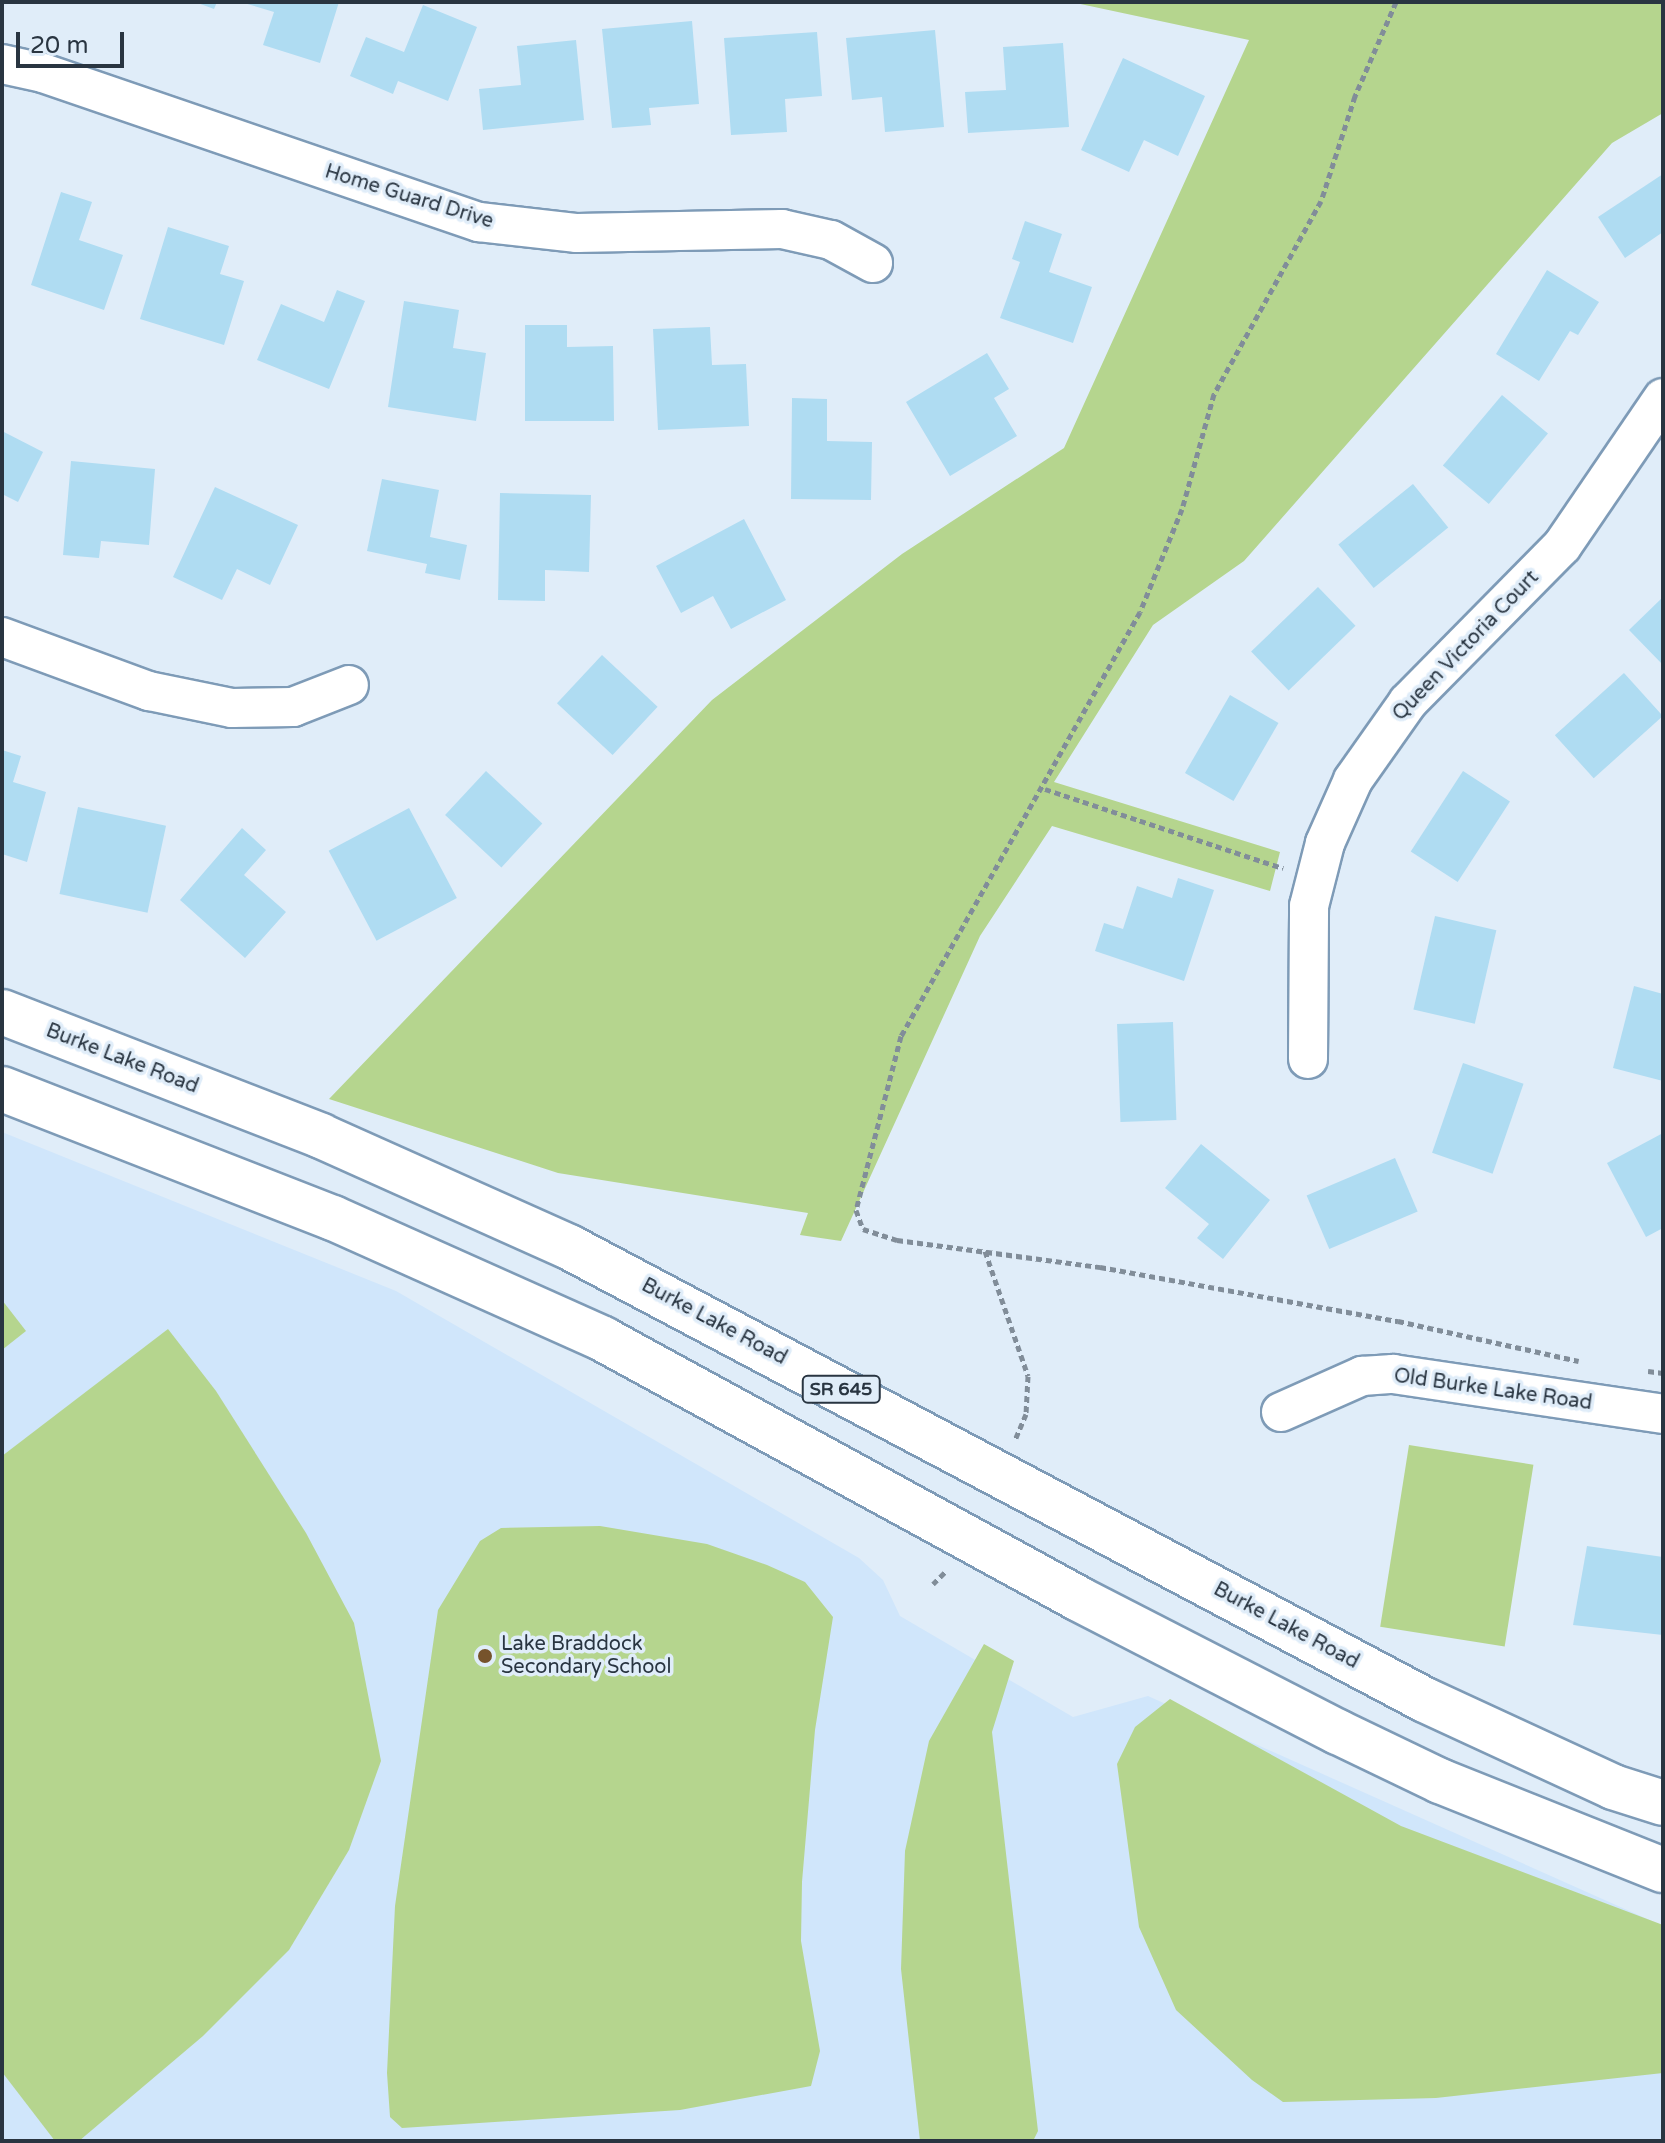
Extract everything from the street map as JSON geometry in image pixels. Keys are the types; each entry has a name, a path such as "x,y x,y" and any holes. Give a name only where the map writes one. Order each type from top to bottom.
{"main road":[{"name":"Burke Lake Road","path":"2,1012 321,1136 569,1247 1425,1700 1613,1787 1663,1803"},
{"path":"2,1089 333,1218 603,1339 1079,1599 1338,1732 1440,1781 1663,1870"}],"street":[{"name":"Home Guard Drive","path":"2,64 43,73 479,222 577,233 782,229 831,240 873,263"},
{"name":"Queen Victoria Court","path":"1308,1059 1305,946 1316,877 1338,809 1377,742 1408,702 1562,546 1663,398"},
{"path":"2,637 149,691 232,708 293,707 349,685"},
{"name":"Old Burke Lake Road","path":"1281,1412 1362,1376 1393,1374 1663,1414"}],"path":[{"path":"1396,2 1355,96 1321,201 1214,394 1182,509 1140,612 1045,789 901,1036 856,1210 863,1229 897,1240 985,1250 1398,1321 1582,1361"},
{"path":"1045,789 1316,877"},
{"path":"985,1250 1028,1376 1026,1414 1011,1449"},
{"path":"1637,1369 1663,1373"}],"shaded area":[{"name":"Lake Braddock Secondary School","path":"2,1132 396,1291 859,1558 883,1580 900,1616 1073,1717 1148,1696 1663,1926 1663,2141 2,2141"}],"green space":[{"path":"1071,2 1663,2 1663,113 1612,143 1244,561 1153,625 1054,782 1280,852 1270,891 1052,826 980,936 841,1241 800,1235 808,1213 558,1173 329,1099 712,700 902,554 1064,448 1249,40"},
{"path":"2,1300 26,1331 2,1350"},
{"path":"168,1329 216,1391 306,1533 354,1623 381,1761 349,1850 289,1950 203,2036 79,2141 55,2141 2,2072 2,1456"},
{"path":"1409,1445 1533,1465 1505,1646 1380,1627"},
{"path":"600,1526 707,1544 767,1565 805,1582 833,1617 815,1730 802,1882 801,1941 820,2051 811,2086 680,2110 402,2128 390,2117 387,2073 395,1906 438,1610 480,1541 501,1528"},
{"path":"984,1644 1014,1661 992,1732 1038,2131 1033,2141 920,2141 901,1969 905,1851 929,1741"},
{"path":"1170,1699 1401,1826 1663,1925 1663,2073 1436,2098 1283,2102 1252,2080 1176,2010 1139,1927 1117,1764 1135,1727"}],"building":[{"path":"195,2 217,2 214,9"},
{"path":"339,2 320,63 263,45 274,12 244,3"},
{"path":"423,5 477,27 448,101 398,81 393,94 350,76 366,37 404,52"},
{"path":"692,21 699,104 649,108 651,125 612,128 602,29"},
{"path":"935,30 944,127 885,132 882,97 852,100 846,38"},
{"path":"817,32 822,96 785,99 787,132 731,135 724,38"},
{"path":"576,40 584,120 483,130 479,89 521,85 517,46"},
{"path":"1063,43 1069,127 968,133 965,92 1006,90 1003,47"},
{"path":"1123,58 1205,96 1178,156 1144,140 1129,172 1081,150"},
{"path":"1663,174 1663,232 1625,258 1598,217"},
{"path":"61,192 92,202 79,240 123,255 104,310 31,285"},
{"path":"1025,221 1062,234 1049,272 1092,287 1073,343 1000,318 1020,262 1012,259"},
{"path":"168,227 229,246 220,274 244,281 224,345 140,319"},
{"path":"1547,270 1599,302 1578,335 1570,331 1539,381 1496,354"},
{"path":"337,290 365,301 329,389 257,360 281,304 324,322"},
{"path":"404,301 459,310 453,348 486,353 476,421 388,407"},
{"path":"525,325 567,325 567,347 613,346 614,421 525,421"},
{"path":"710,327 712,365 746,364 749,426 658,430 653,329"},
{"path":"987,353 1009,389 994,398 1017,436 950,476 906,402"},
{"path":"1502,395 1548,434 1489,504 1443,465"},
{"path":"792,398 827,399 827,441 872,442 871,500 791,499"},
{"path":"2,431 43,452 18,502 2,494"},
{"path":"71,461 155,469 149,545 101,541 99,558 63,555"},
{"path":"382,479 439,490 430,537 467,545 460,580 425,573 427,564 367,551"},
{"path":"1413,484 1448,528 1374,588 1338,544"},
{"path":"215,487 298,525 270,585 237,569 222,600 173,577"},
{"path":"500,493 591,495 589,572 545,570 545,601 498,600"},
{"path":"744,519 786,600 731,629 713,596 681,613 656,566"},
{"path":"1318,587 1356,626 1289,690 1251,652"},
{"path":"1663,597 1663,665 1629,630"},
{"path":"602,655 658,707 613,755 557,703"},
{"path":"1624,673 1663,716 1594,778 1555,735"},
{"path":"1230,695 1278,723 1233,801 1185,773"},
{"path":"2,750 21,756 13,782 46,792 27,862 2,854"},
{"path":"486,771 542,824 501,867 445,815"},
{"path":"1463,771 1510,801 1458,882 1411,852"},
{"path":"78,807 166,826 148,913 59,894"},
{"path":"409,808 457,898 377,941 329,851"},
{"path":"242,828 266,850 244,875 286,912 245,958 180,900"},
{"path":"1178,878 1214,890 1184,981 1095,951 1104,923 1123,929 1137,886 1172,898"},
{"path":"1435,916 1496,930 1475,1024 1413,1010"},
{"path":"1634,986 1663,994 1663,1081 1613,1068"},
{"path":"1173,1022 1176,1120 1120,1122 1117,1024"},
{"path":"1463,1063 1524,1084 1493,1174 1432,1153"},
{"path":"1663,1133 1663,1228 1646,1237 1607,1163"},
{"path":"1201,1144 1270,1200 1223,1259 1197,1238 1209,1224 1165,1188"},
{"path":"1395,1158 1418,1211 1329,1249 1307,1196"},
{"path":"1587,1546 1663,1557 1663,1635 1573,1625"}],"place":[{"name":"Lake Braddock Secondary School","path":"485,1656"}]}
